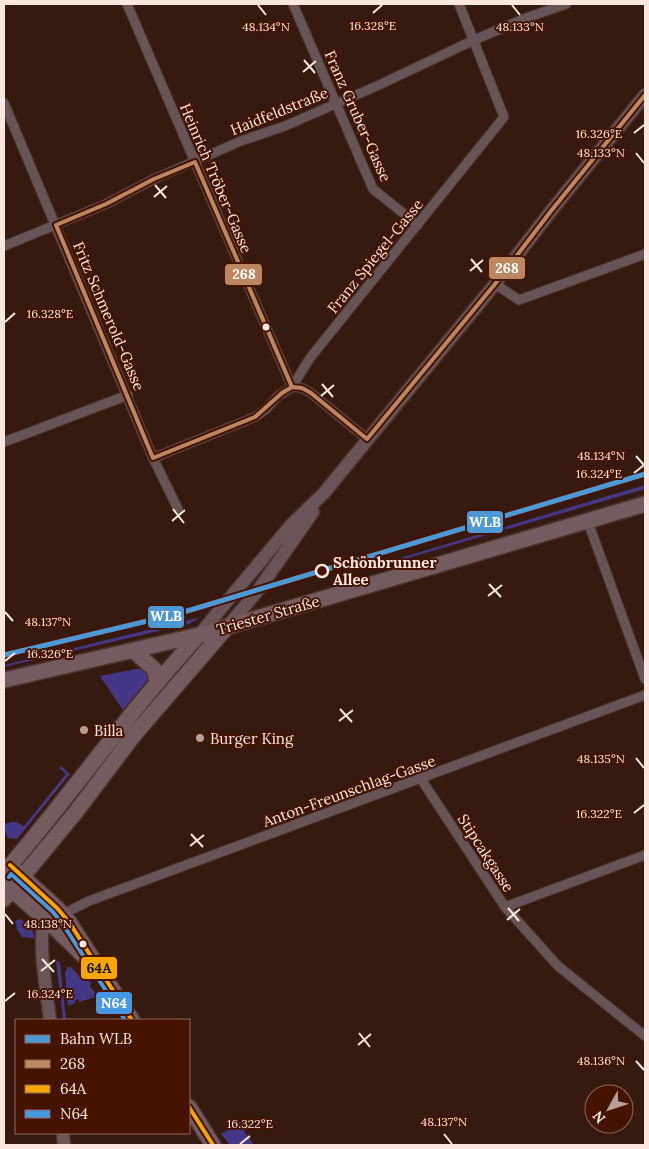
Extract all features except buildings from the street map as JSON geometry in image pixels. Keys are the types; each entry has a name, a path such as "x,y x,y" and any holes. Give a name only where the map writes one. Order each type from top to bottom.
{"main road":[{"path":"8,878 83,777 157,684 290,526 324,493 645,95"},
{"path":"8,878 75,813 134,734 259,589 324,493"},
{"name":"Triester Straße","path":"4,680 200,635 645,504"},
{"path":"134,651 155,670 157,684"},
{"path":"8,878 62,914 84,944 131,1019"},
{"path":"8,878 45,918 91,962 106,980"},
{"path":"45,918 42,928 50,1019"},
{"path":"190,1109 213,1145"}],"street":[{"name":"Heinrich Tröber-Gasse","path":"126,4 292,387"},
{"name":"Franz Gruber-Gasse","path":"293,4 373,189 418,225"},
{"name":"Franz Spiegel-Gasse","path":"153,458 255,416 266,409 278,396 292,387 310,358 504,117 459,4"},
{"name":"Haidfeldstraße","path":"4,246 106,204 154,179 241,141 285,126 474,40 526,18 566,4"},
{"name":"Fritz Schmerold-Gasse","path":"4,103 128,394 153,458 178,509"},
{"path":"494,284 519,300 645,254"},
{"path":"292,387 302,388 311,393 367,439"},
{"path":"4,442 128,394"},
{"path":"588,522 645,679"},
{"name":"Anton-Freunschlag-Gasse","path":"62,914 89,901 645,695"},
{"name":"Stipcakgasse","path":"421,779 505,907 558,966 645,1036"},
{"path":"505,907 645,855"}],"shaded area":[{"path":"645,485 645,489 384,565 383,563"},
{"path":"201,617 189,624 4,667 4,665"},
{"path":"144,669 149,678 123,710 100,676"},
{"path":"61,766 70,774 17,839 8,838 4,825 14,822 24,826 66,774 59,768"},
{"path":"20,919 32,930 34,938 22,937 15,921"},
{"path":"56,961 60,962 66,1019 63,1019"},
{"path":"68,967 71,967 83,980 88,979 91,983 90,987 99,996 79,1002 78,999 75,1000 75,1003 68,1006 65,972"},
{"path":"240,1122 246,1122 251,1126 244,1131 254,1145 230,1145 221,1134"}],"rail line":[{"name":"WLB","path":"4,655 177,614 645,474"}],"transit line":[{"name":"268","path":"367,439 495,284 551,211 645,95"},
{"name":"268","path":"195,162 292,387"},
{"name":"268","path":"56,225 106,204 154,179 195,162"},
{"name":"268","path":"56,225 153,458"},
{"name":"268","path":"292,387 302,388 311,393 367,439"},
{"name":"268","path":"153,458 255,417 282,393 292,387"},
{"name":"64A","path":"10,865 57,908 69,922 131,1019"},
{"name":"N64","path":"9,877 11,874 53,912 124,1019"},
{"name":"64A","path":"190,1109 213,1145"}],"place":[{"name":"Schönbrunner Allee","path":"322,571"},
{"name":"Billa","path":"84,730"},
{"name":"Burger King","path":"200,738"}]}
